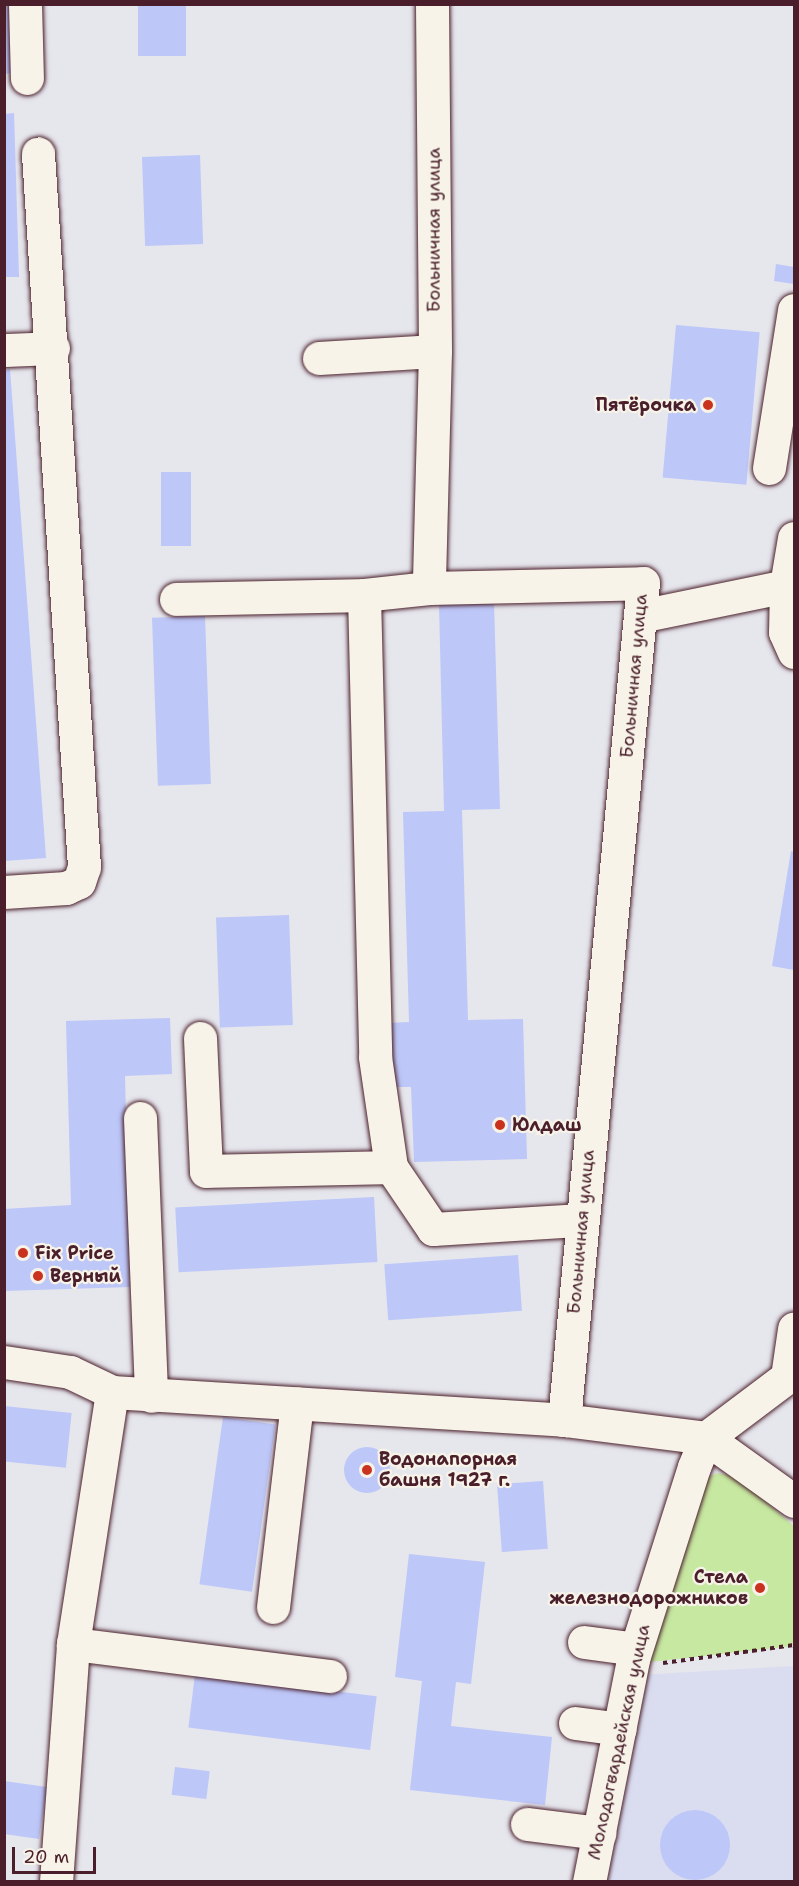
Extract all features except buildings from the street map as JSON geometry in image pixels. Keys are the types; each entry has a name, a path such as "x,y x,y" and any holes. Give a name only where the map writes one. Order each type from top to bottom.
{"street":[{"path":"25,4 27,78"},
{"name":"Больничная улица","path":"432,4 435,351 429,588 643,583 564,1420"},
{"path":"4,892 66,888 79,882 84,867 53,348 38,153"},
{"path":"770,468 795,310"},
{"path":"4,350 53,348"},
{"path":"319,358 435,351"},
{"path":"795,538 786,586 786,632 795,652"},
{"path":"640,616 786,586"},
{"path":"176,599 364,595 429,588"},
{"path":"364,595 375,1057 391,1167 433,1229 582,1220"},
{"path":"200,1038 206,1171 391,1167"},
{"path":"140,1118 152,1396"},
{"path":"706,1438 791,1388 795,1329"},
{"path":"4,1362 70,1372 112,1392 564,1420 706,1438 795,1501"},
{"path":"56,1881 73,1644 112,1392"},
{"path":"273,1606 297,1402"},
{"name":"Молодогвардейская улица","path":"589,1881 634,1658 706,1438"},
{"path":"584,1642 634,1658"},
{"path":"73,1644 330,1676"},
{"path":"575,1723 620,1729"},
{"path":"527,1824 599,1833"}],"path":[{"path":"634,1658 795,1645"}],"shaded area":[{"path":"794,1666 794,1881 607,1882 639,1675"}],"green space":[{"path":"717,1473 736,1476 794,1526 794,1646 650,1662 707,1478"}],"place":[{"name":"Пятёрочка","path":"708,405"},
{"name":"Юлдаш","path":"500,1125"},
{"name":"Fix Price","path":"23,1253"},
{"name":"Верный","path":"38,1276"},
{"name":"Водонапорная башня 1927 г.","path":"367,1470"},
{"name":"Стела железнодорожников","path":"760,1588"}]}
